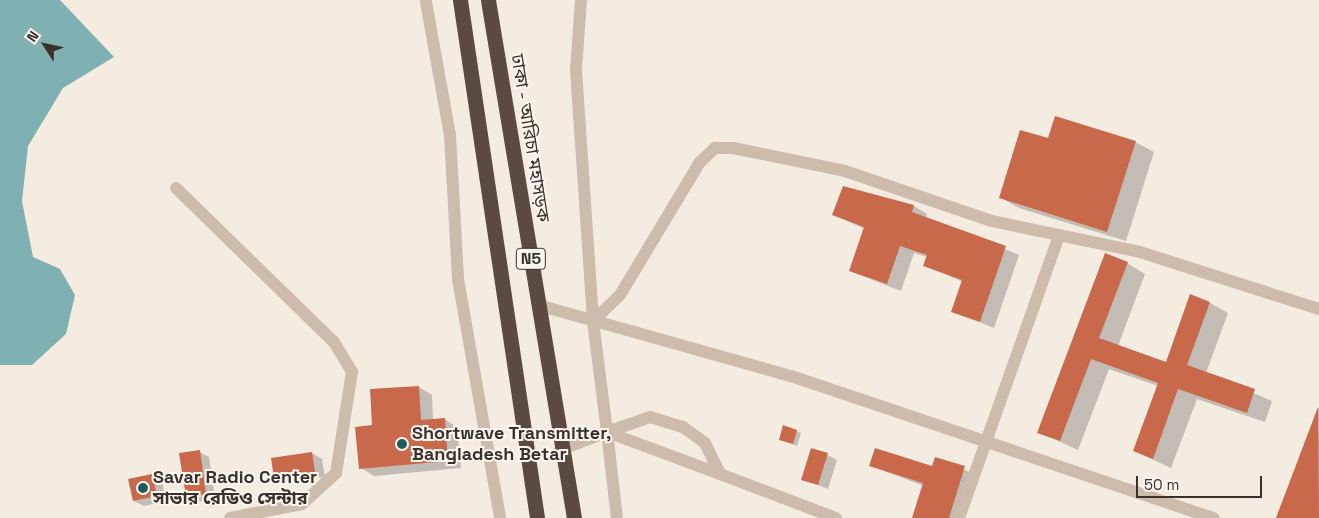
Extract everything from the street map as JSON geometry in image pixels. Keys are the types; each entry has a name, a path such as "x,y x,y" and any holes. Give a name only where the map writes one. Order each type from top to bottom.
{"highway":[{"name":"N5","path":"460,0 537,518"},
{"name":"ঢাকা - আরিচা মহাসড়ক","path":"488,0 560,450 574,518"}],"street":[{"path":"581,0 576,70 593,320 617,518"},
{"path":"426,2 450,135 458,279 500,518"},
{"path":"593,320 620,295 682,189 716,148 734,148 845,171 992,221 1140,252 1319,309"},
{"path":"176,188 334,342 352,372 336,474 302,504 230,518"},
{"path":"959,518 984,442 1059,235"},
{"path":"538,305 790,376 1214,518"},
{"path":"560,450 650,417 683,427 705,443 720,474"},
{"path":"607,432 836,518"}],"water":[{"path":"0,0 60,0 114,57 63,88 28,146 22,201 33,257 60,269 75,295 66,334 32,365 0,365"}],"building":[{"path":"1055,116 1136,141 1107,232 999,198 1020,130 1048,138"},
{"path":"843,186 914,205 912,212 1006,246 980,322 951,312 962,280 923,266 927,255 900,246 887,284 849,271 864,227 832,215"},
{"path":"1105,253 1128,262 1099,338 1166,362 1190,294 1210,302 1187,365 1255,389 1247,413 1178,389 1153,459 1133,451 1158,383 1091,359 1060,441 1037,433"},
{"name":"Shortwave Transmitter, Bangladesh Betar","path":"419,386 421,420 445,418 448,461 359,469 355,427 372,425 370,389"},
{"path":"1318,407 1319,518 1276,518"},
{"path":"783,425 797,430 793,444 779,440"},
{"path":"811,448 828,453 818,485 801,480"},
{"path":"875,448 932,466 935,457 965,466 949,518 912,518 923,483 869,466"},
{"path":"200,450 206,494 186,497 179,453"},
{"path":"312,452 315,472 274,478 271,458"},
{"name":"Savar Radio Center সাভার রেডিও সেন্টার","path":"152,474 157,496 133,501 128,479"}],"place":[{"name":"Shortwave Transmitter, Bangladesh Betar","path":"402,444"},
{"name":"Savar Radio Center সাভার রেডিও সেন্টার","path":"143,488"}]}
